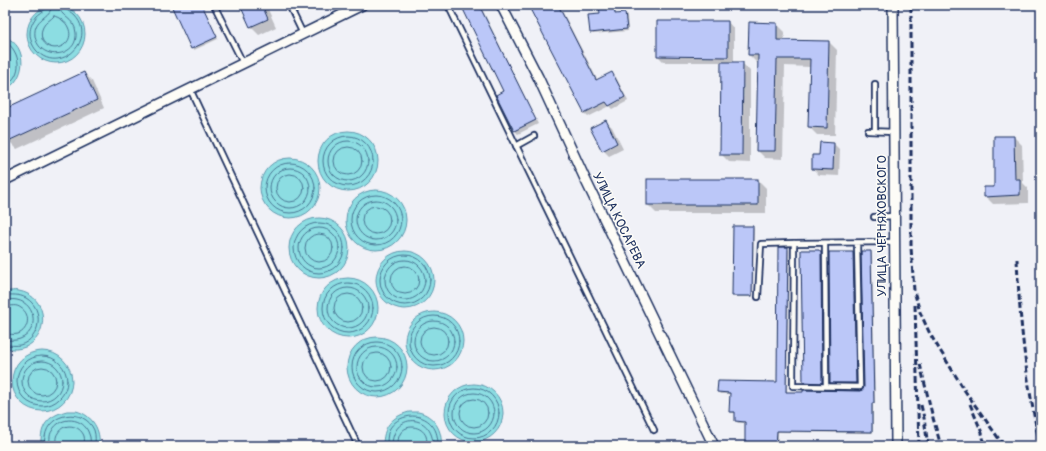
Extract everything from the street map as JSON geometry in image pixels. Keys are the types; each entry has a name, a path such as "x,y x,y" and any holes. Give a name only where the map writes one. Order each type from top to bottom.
{"street":[{"path":"5,180 362,5"},
{"name":"УЛИЦА КОСАРЕВА","path":"501,5 538,77 714,446"},
{"name":"УЛИЦА ЧЕРНЯХОВСКОГО","path":"893,5 896,446"}],"lane":[{"path":"214,5 243,63"},
{"path":"289,5 303,34"},
{"path":"448,5 654,430"},
{"path":"874,84 875,131"},
{"path":"190,90 358,446"},
{"path":"868,131 894,132"},
{"path":"516,146 534,136"},
{"path":"874,217 894,216"},
{"path":"758,297 761,244 894,242"},
{"path":"794,243 793,386 860,387 856,243"},
{"path":"825,243 826,386"}],"water":[{"path":"50,5 62,5 77,13 85,28 85,40 77,55 62,63 50,63 35,55 27,40 27,28 35,13"},
{"path":"5,37 13,41 18,48 22,63 21,71 17,79 5,90"},
{"path":"348,131 364,136 369,140 373,145 378,161 373,177 369,182 364,186 348,191 332,186 327,182 323,177 318,161 323,145 327,140 332,136"},
{"path":"290,158 306,163 311,167 315,172 320,188 315,204 311,209 306,213 290,218 274,213 269,209 265,204 260,188 265,172 269,167 274,163"},
{"path":"376,190 392,195 397,199 401,204 406,220 401,236 397,241 392,245 376,250 360,245 355,241 351,236 346,220 351,204 355,199 360,195"},
{"path":"319,218 335,223 340,227 344,232 349,248 344,264 340,269 335,273 319,278 303,273 298,269 294,264 289,248 294,232 298,227 303,223"},
{"path":"399,251 411,251 421,255 430,264 434,274 434,286 426,301 411,309 399,309 389,305 380,296 376,286 376,274 380,264 389,255"},
{"path":"348,278 364,283 369,287 373,292 378,308 373,324 369,329 364,333 348,338 332,333 327,329 323,324 318,308 323,292 327,287 332,283"},
{"path":"18,291 31,296 39,304 42,315 42,326 38,336 30,344 19,349 5,348 5,292"},
{"path":"428,312 440,312 450,316 459,325 463,335 463,347 455,362 440,370 428,370 418,366 409,357 405,347 405,335 409,325 418,316"},
{"path":"377,337 393,342 398,346 402,351 407,367 402,383 398,388 393,392 377,397 361,392 356,388 352,383 347,367 352,351 356,346 361,342"},
{"path":"42,351 58,356 63,360 67,365 72,381 67,397 63,402 58,406 42,411 26,406 21,402 17,397 12,381 17,365 21,360 26,356"},
{"path":"468,384 480,384 490,388 499,397 503,407 503,419 495,434 480,442 468,442 458,438 449,429 445,419 445,407 449,397 458,388"},
{"path":"67,411 82,413 95,424 99,435 99,446 41,446 42,433 46,423 54,416"},
{"path":"409,412 424,414 433,420 439,429 441,446 383,446 386,428 389,424 397,417"}],"building":[{"path":"171,5 202,5 217,37 191,49"},
{"path":"240,5 262,5 268,19 250,27"},
{"path":"461,5 479,5 536,120 514,131 496,95 503,91"},
{"path":"528,5 558,5 596,80 612,72 625,97 609,106 606,102 584,113"},
{"path":"599,5 614,5 615,14 625,13 627,29 590,33 588,15 600,14"},
{"path":"657,21 728,21 728,57 657,56"},
{"path":"749,22 777,23 777,40 829,41 827,128 808,127 810,59 777,59 775,151 756,151 758,55 748,55"},
{"path":"721,62 743,62 742,155 720,155"},
{"path":"84,72 97,100 8,141 5,134 5,109"},
{"path":"606,120 617,143 602,151 590,128"},
{"path":"994,136 1014,136 1015,179 1020,179 1020,195 984,197 984,187 994,187"},
{"path":"820,142 834,143 833,170 812,169 812,155 819,155"},
{"path":"647,179 758,179 758,205 647,205"},
{"path":"733,226 753,226 752,296 732,296"},
{"path":"778,247 788,247 786,392 803,392 803,390 860,391 863,389 861,251 871,251 874,403 872,403 872,432 777,431 776,446 745,446 745,422 735,421 735,412 729,412 730,393 717,392 718,381 777,382"},
{"path":"801,250 819,250 821,252 822,383 803,382"},
{"path":"829,252 853,252 856,383 830,383"}],"railway":[{"path":"911,6 911,247 914,291 920,312 930,334 965,391 1004,446"},
{"path":"1017,259 1020,312 1028,381 1041,446"},
{"path":"915,305 919,446"},
{"path":"920,364 941,446"},
{"path":"970,404 982,433 985,446"},
{"path":"921,405 928,446"}]}
